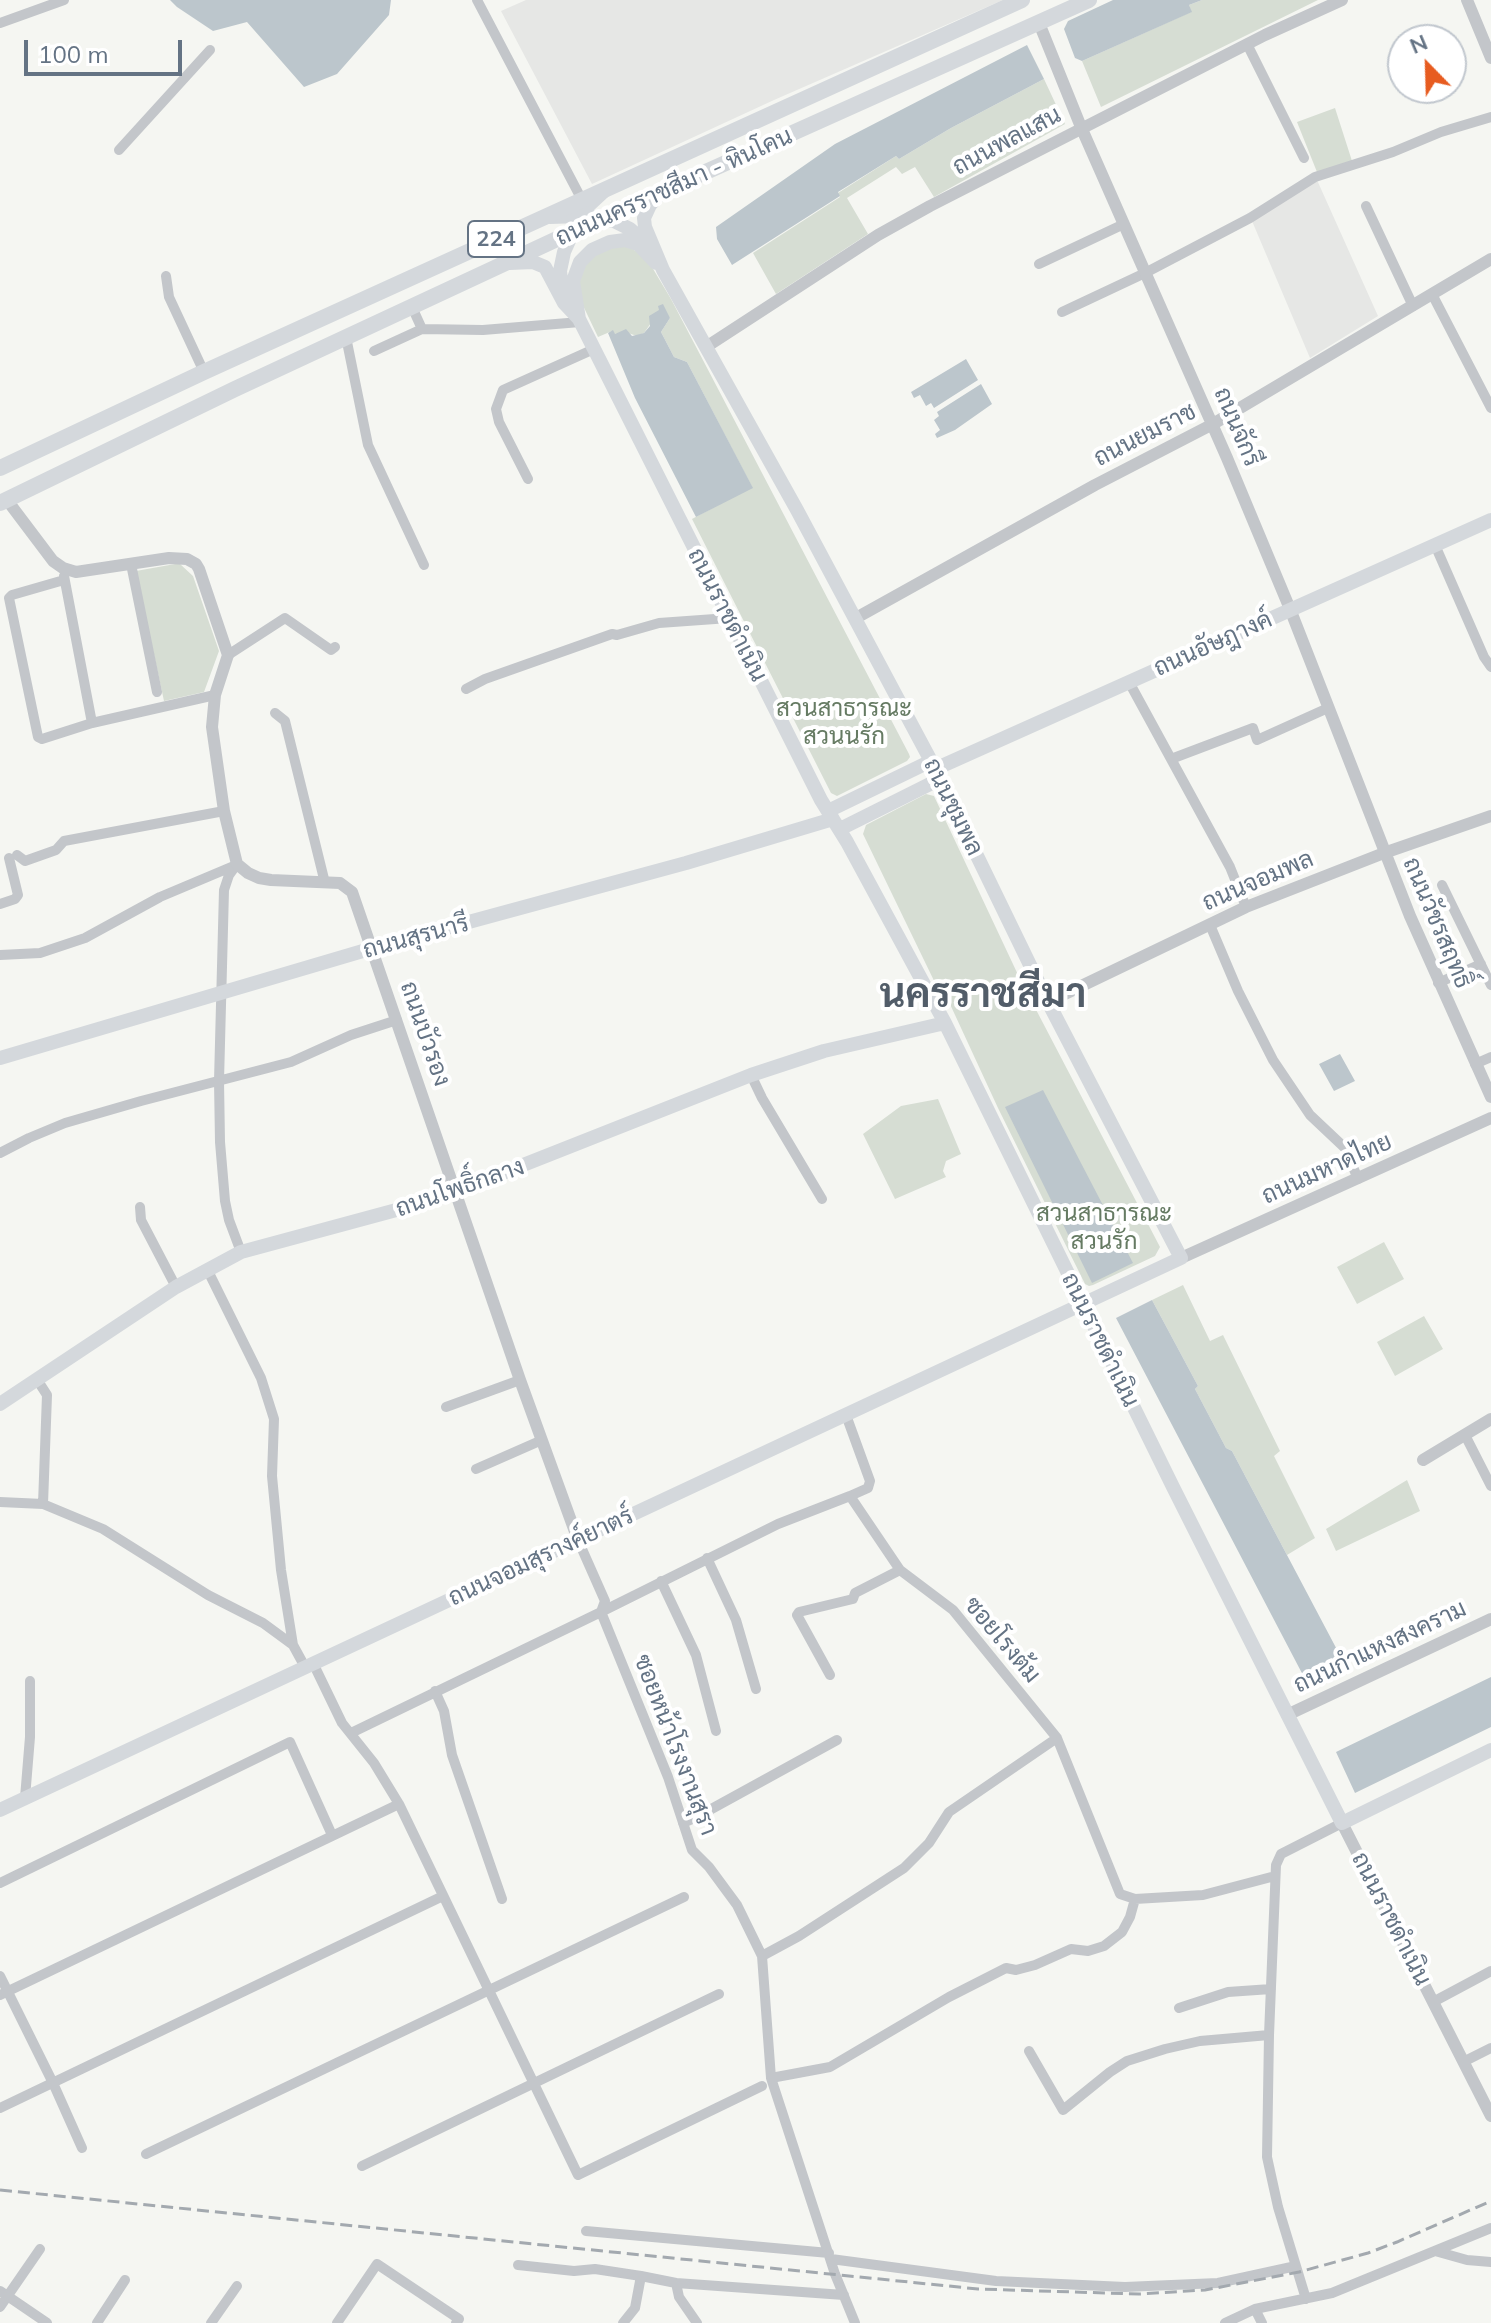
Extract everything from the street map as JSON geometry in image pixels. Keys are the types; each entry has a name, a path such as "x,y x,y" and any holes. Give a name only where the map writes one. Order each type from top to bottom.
{"main road":[{"name":"ถนนนครราชสีมา - หินโคน","path":"0,468 542,218 584,207 610,187 1022,0"},
{"path":"1030,0 1039,23"},
{"name":"ถนนนครราชสีมา - หินโคน","path":"3,501 572,232 1089,0"},
{"path":"610,187 621,211"},
{"name":"ถนนชุมพล","path":"661,193 644,218 663,270 856,618 935,769 1048,1002 1181,1258"},
{"path":"584,207 621,211"},
{"path":"584,207 640,236 663,270"},
{"path":"580,321 561,280 561,261 584,207"},
{"path":"542,218 553,242"},
{"path":"580,321 573,281 580,262 592,250 610,242 625,240 645,250 663,270"},
{"name":"ถนนราชดำเนิน","path":"504,265 533,262 545,267 564,303 580,321 833,820 945,1023 1342,1823"},
{"name":"ถนนอัษฎางค์","path":"935,769 1491,520"},
{"path":"833,820 935,769"},
{"path":"833,820 935,769"},
{"name":"ถนนสุรนารี","path":"0,1058 373,948 833,820"},
{"name":"ถนนโพธิ์กลาง","path":"0,1404 176,1287 241,1252 455,1193 751,1075 824,1051 945,1023"},
{"name":"ถนนจอมสุรางค์ยาตร์","path":"0,1810 1181,1258"},
{"path":"1342,1823 1491,1750"}],"street":[{"path":"0,23 64,0"},
{"path":"477,0 584,207"},
{"name":"ถนนพลแสน","path":"706,347 878,235 1081,127 1342,0"},
{"path":"1467,0 1491,58"},
{"name":"ถนนจักรี","path":"1039,23 1290,609 1384,853"},
{"path":"1247,44 1304,158"},
{"path":"119,150 210,50"},
{"path":"1062,312 1250,218 1315,177 1491,117"},
{"path":"1366,206 1413,306"},
{"path":"1039,264 1124,224"},
{"name":"ถนนยมราช","path":"856,618 1095,485 1213,424 1491,259"},
{"path":"166,276 169,297 204,372"},
{"path":"1432,294 1491,408"},
{"path":"412,307 422,329"},
{"path":"374,351 422,329 483,330 580,321"},
{"path":"346,337 368,445 424,565"},
{"path":"528,479 499,422 496,409 503,390 594,349"},
{"path":"3,501 64,574 92,723"},
{"path":"1435,545 1491,667"},
{"path":"215,695 92,723 42,739 38,737 9,598 64,574 169,558 187,559 196,564 228,655 215,695 212,727 224,811 237,864 224,890 220,1142 225,1201 241,1252"},
{"path":"131,564 157,692"},
{"path":"228,655 285,618 331,650 335,647"},
{"path":"466,689 485,679 612,634 659,623 729,618"},
{"path":"1129,682 1230,867 1246,907"},
{"path":"1171,759 1253,728 1257,740 1328,708"},
{"path":"275,713 285,721 325,883"},
{"path":"0,904 18,895 13,857 25,861 56,850 64,841 224,811"},
{"name":"ถนนจอมพล","path":"1048,1002 1246,907 1384,853 1491,816"},
{"name":"ถนนวัชรสฤทธิ์","path":"1384,853 1438,983 1491,1097"},
{"path":"0,955 40,953 85,938 160,897 237,864"},
{"name":"ถนนบัวรอง","path":"237,864 259,878 340,883 352,892 578,1540"},
{"path":"1442,885 1491,985"},
{"path":"1210,925 1238,991 1273,1060 1310,1115 1345,1148 1358,1179"},
{"path":"1438,983 1481,964"},
{"path":"0,1153 65,1123 291,1062 351,1035 397,1020"},
{"path":"1475,1064 1491,1057"},
{"path":"751,1075 822,1199"},
{"name":"ถนนมหาดไทย","path":"1181,1258 1491,1118"},
{"path":"140,1207 141,1220 176,1287"},
{"path":"207,1269 261,1378 274,1419 272,1476 281,1570 293,1645"},
{"path":"446,1407 520,1380"},
{"path":"38,1381 47,1395 43,1504"},
{"path":"351,1733 778,1524 868,1488 870,1481 846,1415"},
{"path":"1423,1460 1491,1419"},
{"path":"1465,1435 1491,1486"},
{"path":"476,1469 542,1440"},
{"name":"ซอยโรงต้ม","path":"850,1496 900,1570 960,1616 1057,1738 1120,1894 1135,1899"},
{"path":"0,1502 43,1504 103,1529 208,1595 263,1623 293,1645 309,1665 342,1723 374,1763 399,1804 578,2175 762,2086"},
{"name":"ซอยหน้าโรงงานสุรา","path":"578,1540 605,1601 601,1612 668,1777 692,1850 737,1905 762,1956 771,2078 855,2323"},
{"path":"707,1558 736,1620 756,1689"},
{"path":"830,1675 797,1615 853,1599 855,1593 900,1570"},
{"path":"661,1581 696,1655 716,1731"},
{"name":"ถนนกำแหงสงคราม","path":"1287,1715 1491,1619"},
{"path":"25,1798 30,1681"},
{"path":"435,1691 444,1711 452,1755 502,1899"},
{"path":"762,1956 799,1936 904,1868 929,1843 949,1812 1057,1738"},
{"path":"683,1823 837,1740"},
{"path":"0,1883 290,1742 332,1835"},
{"path":"4,1993 399,1804"},
{"path":"1306,2299 1278,2207 1267,2157 1275,1876 1281,1854 1342,1823"},
{"name":"ถนนราชดำเนิน","path":"1342,1823 1491,2116"},
{"path":"771,2078 830,2067 949,1997 1006,1968 1016,1970 1035,1965 1071,1949 1088,1951 1104,1946 1122,1932 1135,1899 1203,1895 1275,1876"},
{"path":"0,2108 443,1896"},
{"path":"146,2154 684,1897"},
{"path":"1433,2002 1491,1971"},
{"path":"0,1976 4,1993 53,2083 82,2148"},
{"path":"1179,2008 1228,1992 1271,1989"},
{"path":"362,2166 719,1994"},
{"path":"1029,2051 1063,2110 1127,2061 1200,2041 1269,2035"},
{"path":"1463,2062 1491,2048"},
{"path":"1225,2323 1255,2309 1332,2293 1491,2228"},
{"path":"586,2231 830,2256 996,2281 1125,2287 1218,2283 1296,2266"},
{"path":"0,2307 4,2293 40,2249"},
{"path":"1435,2251 1467,2260 1491,2262"},
{"path":"337,2323 377,2264 460,2322"},
{"path":"518,2265 574,2271 595,2269 676,2283 844,2295"},
{"path":"623,2323 635,2308 641,2276"},
{"path":"97,2323 125,2280"},
{"path":"676,2283 679,2297 697,2323"},
{"path":"211,2323 237,2286"},
{"path":"4,2293 47,2323"},
{"path":"1255,2309 1262,2323"}],"shaded area":[{"path":"170,0 391,0 389,15 337,74 304,87 247,22 213,31"},
{"path":"526,0 1003,0 592,184 501,11"},
{"path":"1113,0 1202,0 1189,5 1192,12 1082,61 1075,58 1064,29 1068,21"},
{"path":"1027,45 1044,79 899,159 896,156 732,265 717,239 716,227 835,144"},
{"path":"1317,180 1378,316 1310,358 1252,221"},
{"path":"663,304 670,318 661,332 674,357 687,362 753,488 696,517 635,398 608,333 613,330 615,334 626,329 632,336 644,333 650,326 649,316"},
{"path":"966,359 978,380 934,408 931,403 926,406 920,395 914,398 911,392"},
{"path":"981,384 992,404 955,430 937,438 935,434 940,430 934,420 939,416 937,412"},
{"path":"1340,1054 1355,1081 1334,1091 1319,1064"},
{"path":"1043,1090 1133,1263 1092,1283 1005,1107"},
{"path":"1152,1300 1198,1386 1195,1389 1226,1448 1232,1451 1343,1661 1305,1679 1116,1318"},
{"path":"1491,1677 1491,1727 1355,1793 1336,1752"}],"green space":[{"path":"1202,0 1318,0 1101,107 1082,61 1191,12 1189,5"},
{"path":"1044,79 1065,124 934,197 915,167 902,174 896,167 847,198 868,234 776,294 753,253 840,197 838,193 896,156 899,159"},
{"path":"1335,108 1352,161 1317,172 1297,122"},
{"name":"สวนสาธารณะ สวนนรัก","path":"624,244 646,257 671,299 909,754 907,761 837,796 831,793 692,519 752,487 687,362 674,357 661,332 670,318 660,310 644,333 637,336 614,334 612,331 598,337 577,293 576,282 591,255"},
{"path":"180,564 193,576 219,651 204,692 164,701 136,571"},
{"name":"สวนสาธารณะ สวนรัก","path":"926,794 934,796 1020,979 1160,1247 1155,1256 1093,1285 1085,1284 943,989 938,989 863,834 866,825"},
{"path":"938,1099 961,1154 946,1161 943,1171 946,1177 895,1199 863,1134 901,1106"},
{"path":"1384,1242 1404,1279 1357,1304 1337,1267"},
{"path":"1183,1285 1210,1341 1223,1335 1280,1451 1274,1456 1315,1538 1287,1555 1232,1451 1226,1448 1195,1389 1198,1386 1152,1300"},
{"path":"1424,1316 1443,1349 1395,1376 1377,1342"},
{"path":"1407,1480 1420,1511 1336,1551 1326,1529"}],"railway":[{"path":"0,2190 978,2289 1139,2294 1205,2290 1299,2272 1368,2253 1491,2201"}],"district":[{"name":"นครราชสีมา","path":"983,995"}]}
